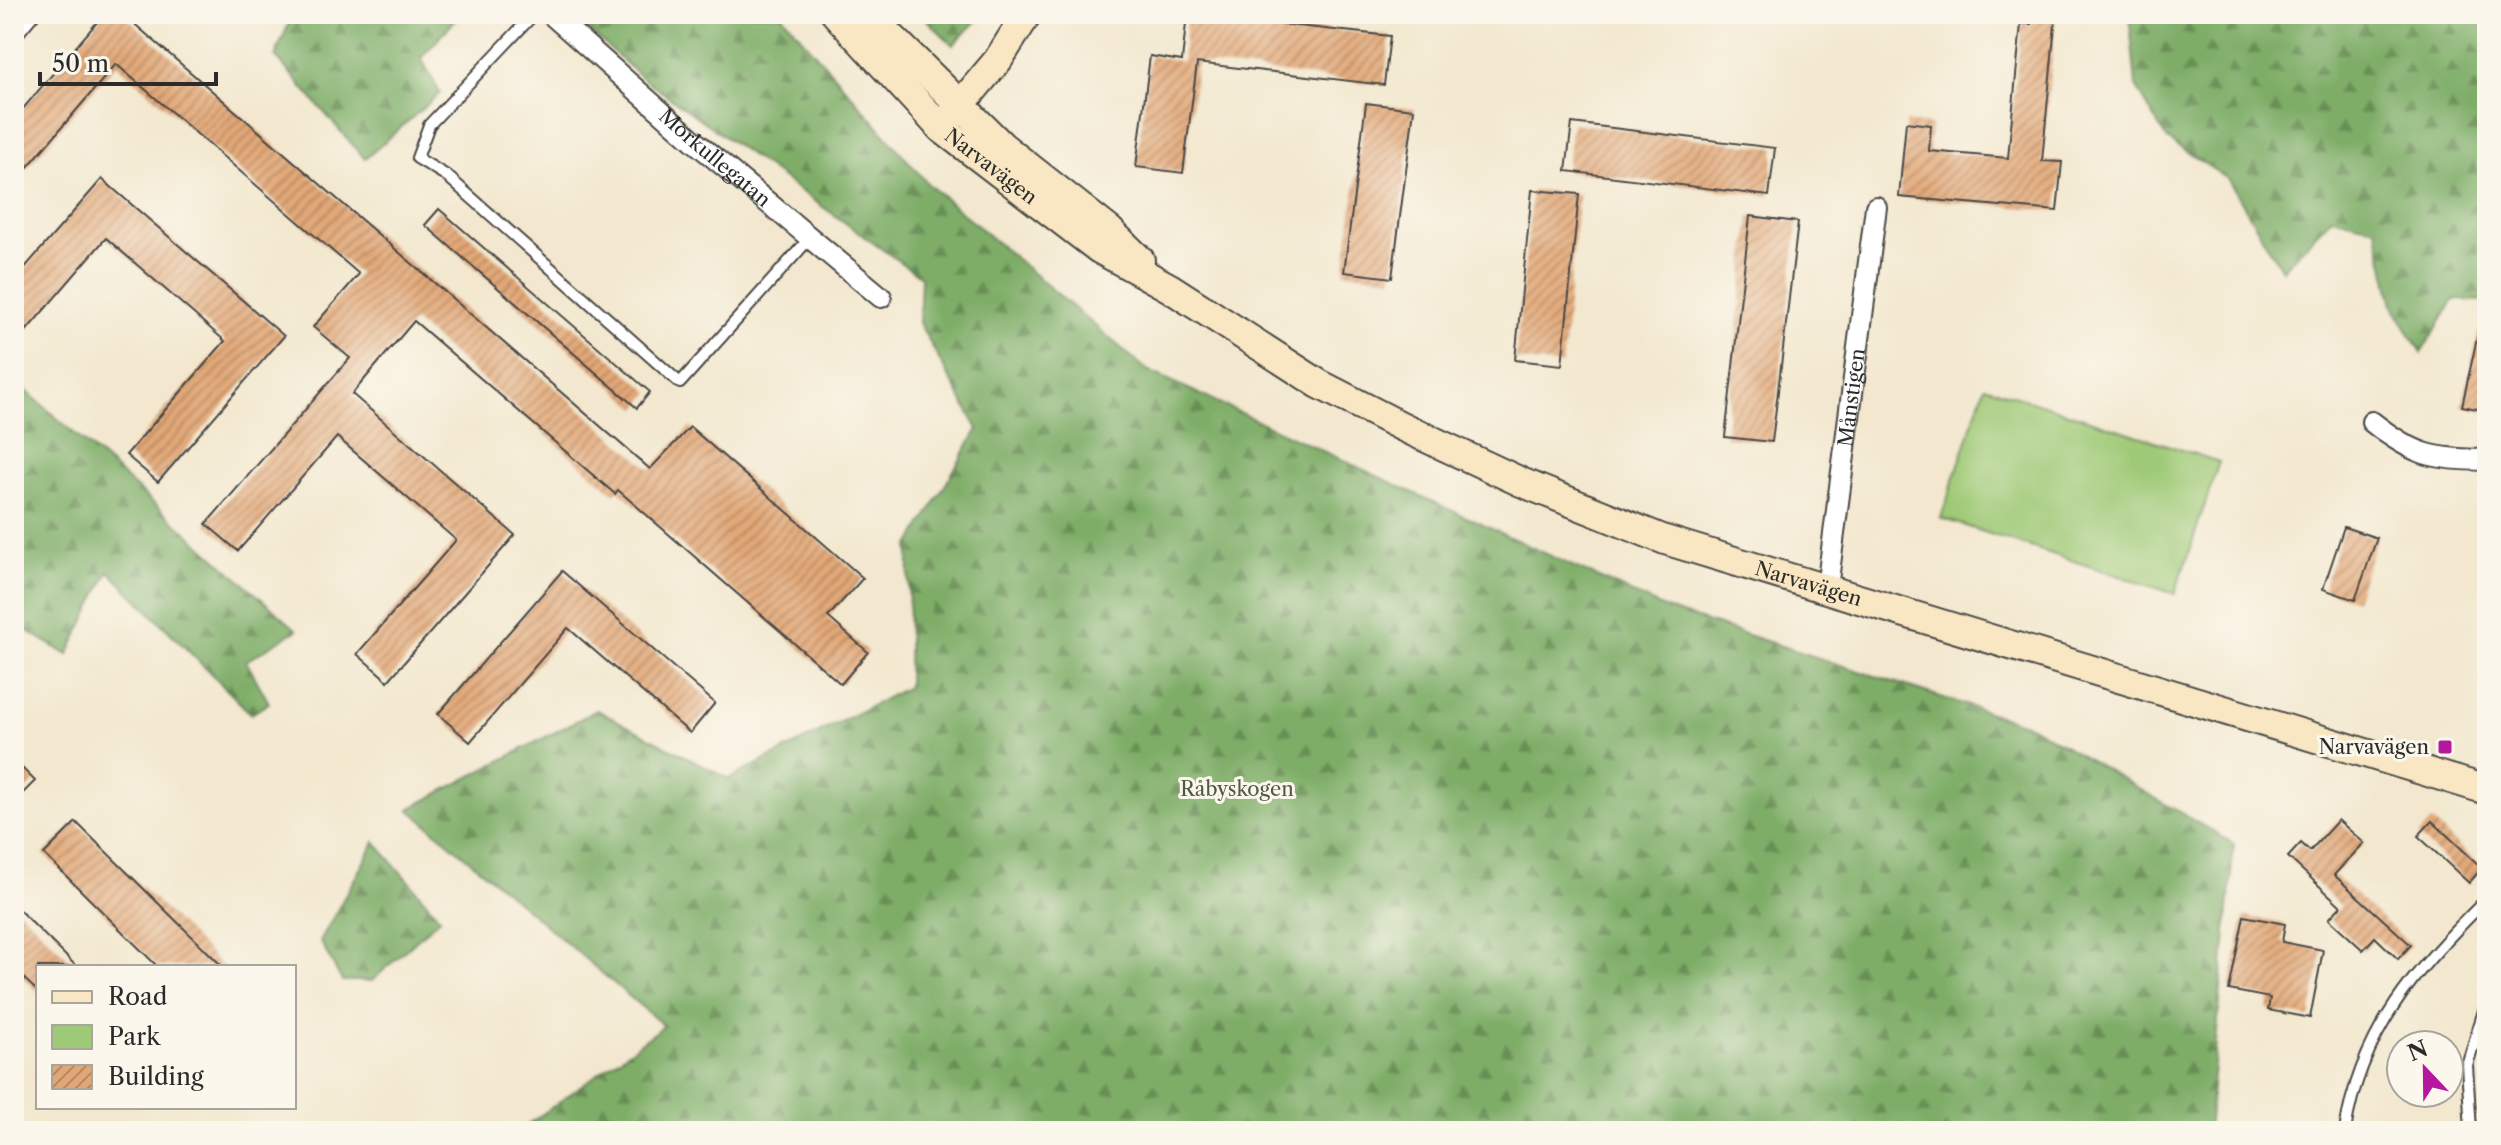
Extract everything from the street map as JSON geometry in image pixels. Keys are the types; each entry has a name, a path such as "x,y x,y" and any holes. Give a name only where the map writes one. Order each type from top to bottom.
{"main road":[{"name":"Narvavägen","path":"836,14 950,117 1015,157 1110,231 1170,288 1319,384 1521,482 1665,540 2487,790"},
{"name":"Narvavägen","path":"868,14 950,117"},
{"path":"950,117 998,60 1027,14"}],"street":[{"name":"Morkullegatan","path":"551,14 809,239 881,297"},
{"name":"Månstigen","path":"1827,588 1876,207"},
{"path":"2372,422 2405,448 2425,454 2487,460"}],"lane":[{"path":"14,38 34,14"},
{"path":"161,14 170,14"},
{"path":"534,14 429,125 417,158 447,176 680,383 809,239"},
{"path":"2345,1131 2361,1063 2394,1004 2436,949 2486,901"},
{"path":"2471,1131 2467,1065 2487,1001"}],"green space":[{"path":"293,14 461,14 421,58 440,93 365,159 275,56"},
{"name":"Råbyskogen","path":"571,14 781,14 928,184 1147,370 1666,609 2031,726 2234,844 2208,1131 519,1131 664,1026 409,809 597,710 729,779 908,687 909,547 978,429 919,323 921,277 641,77"},
{"path":"921,14 983,14 953,45"},
{"path":"2129,14 2487,14 2487,301 2454,300 2421,353 2393,305 2376,228 2332,217 2282,270 2229,180 2166,138 2136,86"},
{"path":"14,380 297,630 246,661 269,703 251,714 109,571 68,655 14,623"},
{"path":"1985,386 2219,462 2175,594 1941,518"},
{"path":"375,842 440,918 372,981 342,981 320,941"}],"building":[{"path":"104,14 123,14 650,469 690,427 863,578 828,617 868,652 841,684 618,490 615,494 414,321 352,394 515,535 388,681 357,654 456,540 337,437 238,551 206,524 350,358 313,327 359,274 116,64 14,183 14,119"},
{"path":"1187,14 1390,36 1384,85 1197,63 1183,173 1136,167 1150,56 1182,61"},
{"path":"2032,14 2056,14 2042,161 2062,162 2057,211 1899,197 1906,122 1931,125 1929,151 2008,158 2021,24 2031,24"},
{"path":"1366,103 1414,109 1392,278 1344,272"},
{"path":"1572,123 1775,148 1769,196 1566,171"},
{"path":"102,179 284,336 158,482 126,455 225,341 106,238 14,345 14,280"},
{"path":"1532,190 1579,194 1562,365 1515,360"},
{"path":"439,209 650,392 637,408 425,225"},
{"path":"1750,216 1798,222 1772,442 1725,437"},
{"path":"2479,329 2487,330 2487,411 2462,406"},
{"path":"2344,527 2377,538 2355,600 2323,589"},
{"path":"562,571 715,703 690,733 568,628 470,742 438,714"},
{"path":"14,760 35,781 14,802"},
{"path":"2338,820 2364,843 2334,875 2411,945 2398,959 2375,937 2363,950 2329,919 2341,906 2288,857 2301,843 2310,851"},
{"path":"2432,821 2482,868 2469,883 2418,836"},
{"path":"76,822 221,965 156,965 44,854"},
{"path":"14,905 75,965 36,965 36,990 14,969"},
{"path":"2244,916 2285,924 2282,942 2323,950 2310,1018 2268,1010 2270,998 2229,990"}],"place":[{"name":"Narvavägen","path":"2445,747"}]}
